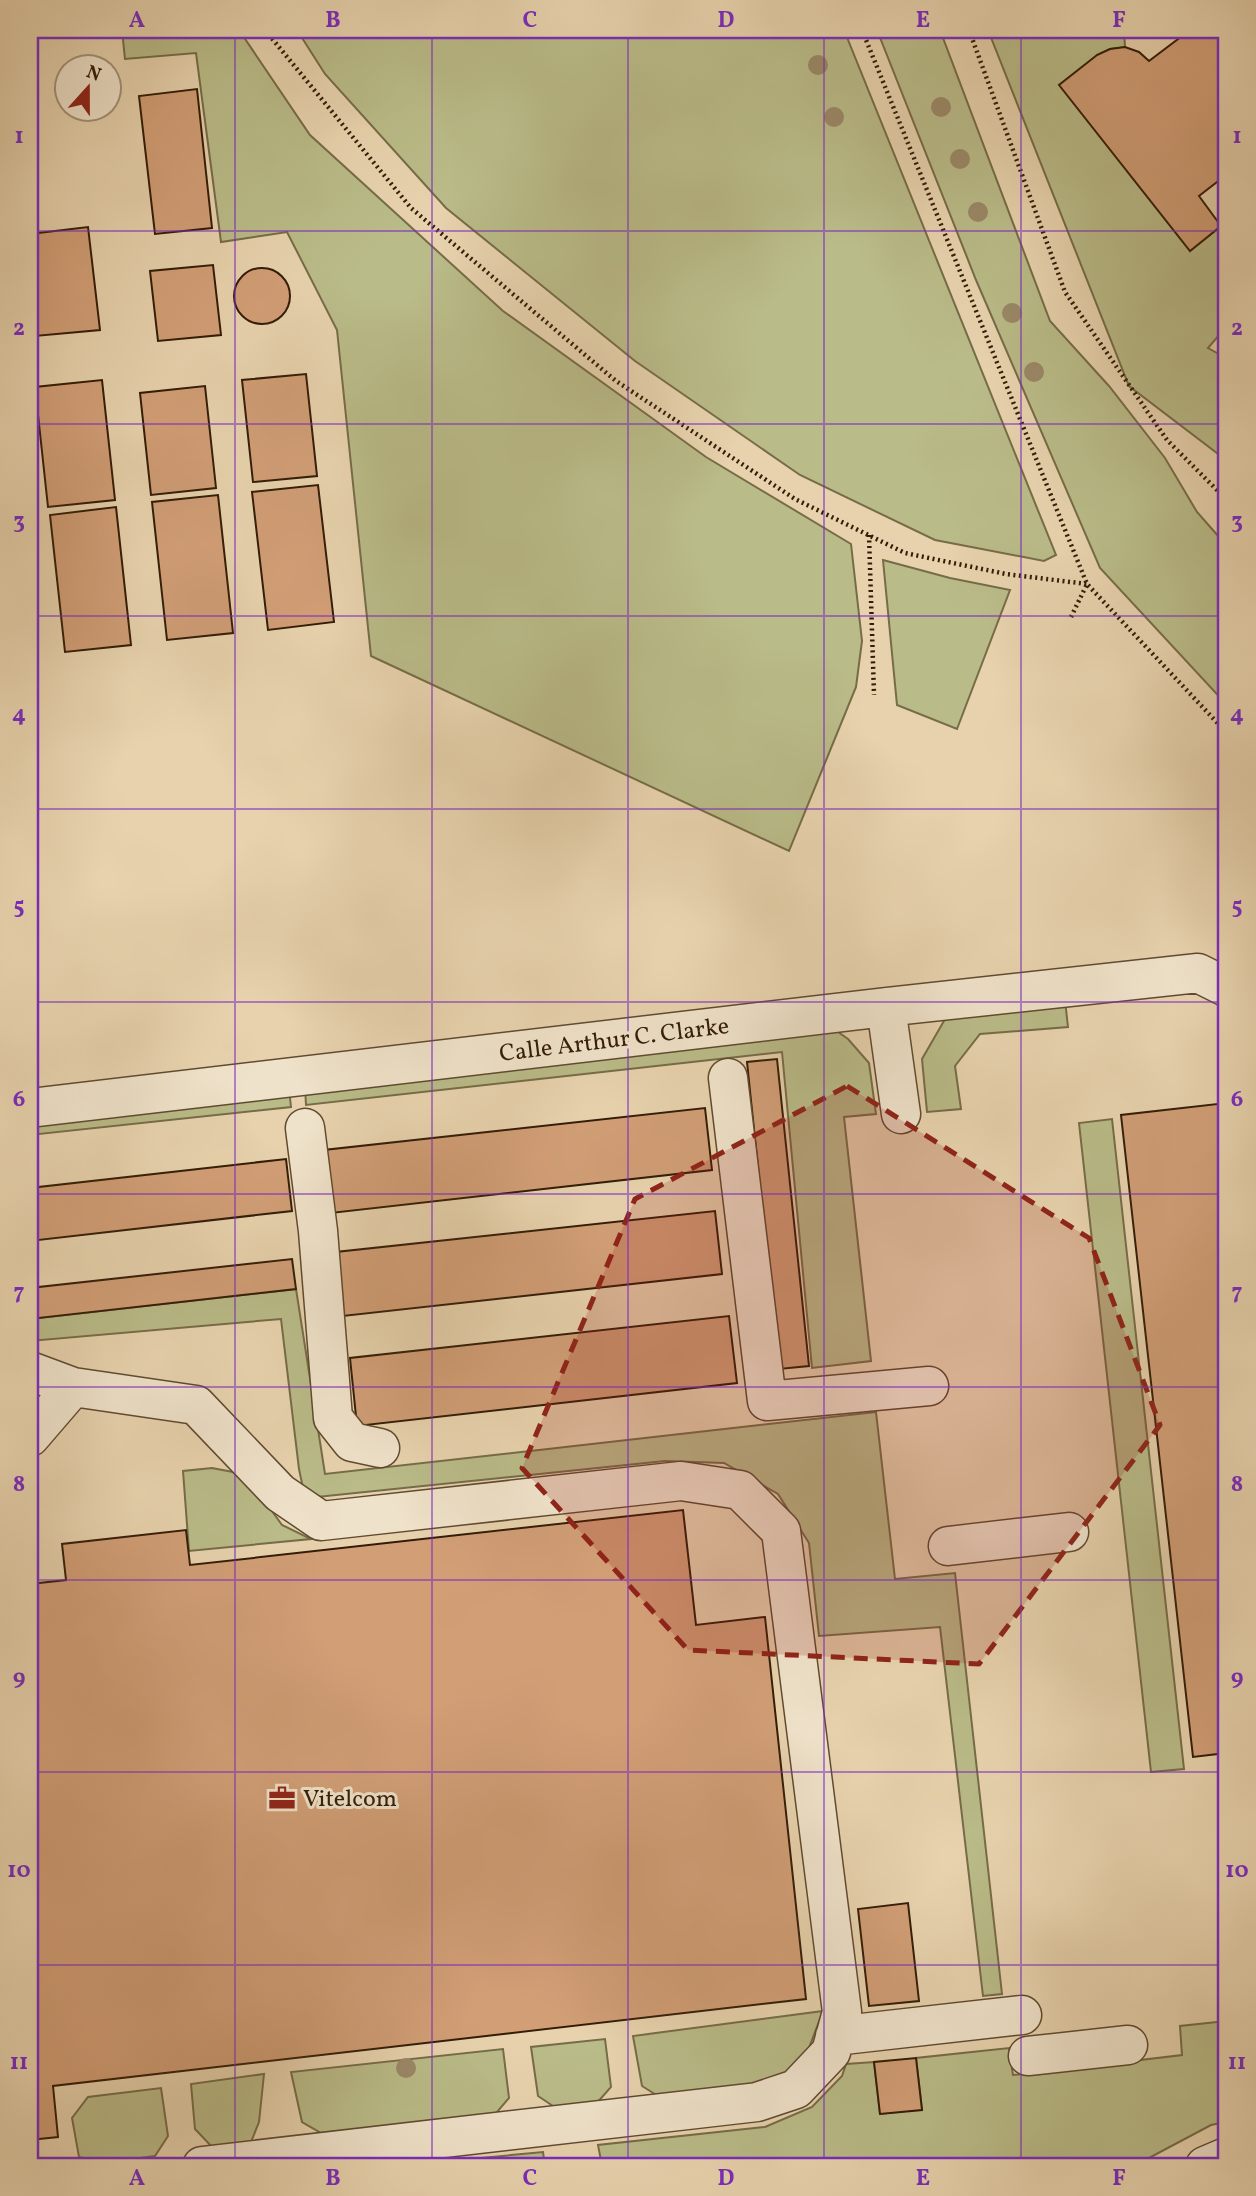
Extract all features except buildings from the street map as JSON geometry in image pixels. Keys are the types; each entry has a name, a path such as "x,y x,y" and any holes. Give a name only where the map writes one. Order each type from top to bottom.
{"street":[{"name":"Calle Arthur C. Clarke","path":"30,1108 886,1007 1212,980"},
{"path":"886,1007 901,1114"},
{"path":"728,1078 767,1401 929,1386"},
{"path":"305,1128 318,1231 333,1418 352,1443 380,1448"},
{"path":"30,1371 73,1387 196,1405 280,1493 321,1521 681,1481 740,1490 781,1531 842,2012 831,2052 796,2089 757,2102 202,2166"},
{"path":"30,1437 73,1387"},
{"path":"948,1546 1069,1532"},
{"path":"835,2036 1023,2015"},
{"path":"1028,2056 1128,2045"},
{"path":"1205,2166 1226,2157"}],"path":[{"path":"265,30 411,208 616,381 795,499 905,553 1006,574 1087,584"},
{"path":"862,30 1087,584 1226,732"},
{"path":"969,30 1065,292 1167,440 1226,499"},
{"path":"869,536 874,695"},
{"path":"1072,617 1087,584"}],"highlighted area":[{"path":"847,1086 1089,1238 1160,1425 979,1664 688,1650 522,1468 635,1199"}],"green space":[{"path":"122,30 239,30 310,135 503,311 706,457 851,544 862,641 856,687 789,851 371,656 337,330 287,232 221,242 196,53 125,59"},
{"path":"297,30 844,30 1056,555 1044,561 935,540 800,475 635,361 446,208 325,74"},
{"path":"877,30 940,30 1050,321 1109,386 1165,458 1197,512 1226,545 1226,704 1100,568 976,280"},
{"path":"988,30 1124,30 1125,47 1110,49 1097,55 1190,251 1221,226 1226,232 1226,327 1208,348 1226,358 1226,460 1129,386"},
{"path":"883,560 950,578 1010,590 957,729 897,705"},
{"path":"1065,1000 1068,1027 980,1034 955,1066 961,1109 927,1112 922,1059 948,1014"},
{"path":"831,1027 848,1039 869,1063 876,1114 844,1117 871,1361 812,1368 782,1052 306,1105 305,1087"},
{"path":"289,1089 291,1107 30,1135 30,1118"},
{"path":"1112,1119 1184,1769 1151,1772 1079,1123"},
{"path":"296,1289 325,1474 876,1412 895,1579 955,1573 1002,1994 983,1996 940,1627 819,1636 809,1543 778,1494 724,1463 665,1461 317,1497 303,1488 299,1469 281,1319 30,1341 30,1319"},
{"path":"212,1468 233,1472 259,1493 282,1525 311,1539 189,1551 183,1471"},
{"path":"823,2011 804,2061 772,2083 658,2096 642,2086 633,2036"},
{"path":"1226,2021 1226,2122 1211,2125 1134,2166 602,2166 598,2145 765,2127 812,2107 842,2076 846,2064 874,2062 880,2114 922,2109 916,2058 1009,2048 1013,2075 1182,2055 1180,2026"},
{"path":"605,2039 611,2087 596,2104 559,2110 538,2096 531,2047"},
{"path":"503,2049 509,2098 492,2118 328,2137 302,2122 291,2072"},
{"path":"264,2074 259,2122 251,2142 212,2147 195,2129 191,2084"},
{"path":"161,2088 168,2136 155,2156 102,2163 79,2157 72,2118 88,2097"},
{"path":"543,2152 545,2166 397,2166"}],"place":[{"name":"Vitelcom","path":"282,1798"}]}
